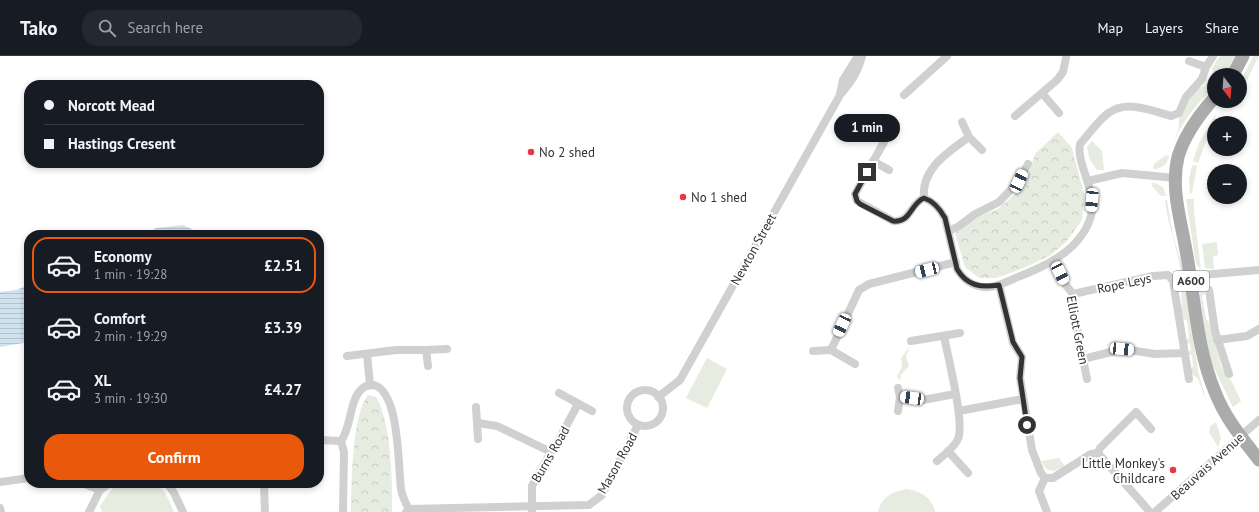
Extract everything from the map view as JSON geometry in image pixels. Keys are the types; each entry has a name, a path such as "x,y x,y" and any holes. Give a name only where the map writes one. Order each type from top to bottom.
{"main road":[{"path":"1237,68 1243,56"},
{"name":"A600","path":"1207,107 1196,122 1178,157 1176,204 1207,373 1220,404 1240,437 1259,460"}],"street":[{"name":"Newton Street","path":"840,95 843,80 858,56"},
{"name":"Newton Street","path":"658,397 680,380 840,95 852,82 859,69 862,56"},
{"path":"924,198 929,200 942,211 961,276 976,286 986,287 999,285 1054,262 1068,250 1086,227 1091,215 1092,200 1079,150 1080,144 1110,112 1128,107 1143,108 1171,116 1176,115 1179,113 1186,97 1202,78 1206,66 1213,56"},
{"path":"904,95 943,57"},
{"path":"1015,116 1057,80 1063,72 1068,57"},
{"path":"1189,61 1206,66"},
{"path":"1042,93 1059,113"},
{"path":"962,122 969,137 982,150"},
{"path":"924,198 923,187 936,163 969,137"},
{"path":"884,142 855,194 857,201 893,221 899,222 907,218 916,203 924,198"},
{"path":"873,161 889,170"},
{"path":"949,231 959,226 975,214 999,202 1019,181 1028,164"},
{"path":"1088,181 1122,173 1176,178"},
{"path":"830,350 859,290 869,284 956,262"},
{"name":"Elliott Green","path":"1054,262 1065,284 1073,294 1072,303 1087,379"},
{"path":"1190,276 1259,270"},
{"name":"Rope Leys","path":"1073,294 1153,276 1168,275 1173,281 1184,353"},
{"path":"999,285 1013,342 1022,357 1020,378 1032,450 1041,473 1045,478"},
{"path":"1209,290 1217,340 1229,374"},
{"path":"1217,340 1247,336 1259,329"},
{"path":"911,341 960,333"},
{"path":"936,462 957,442 960,433 959,411 944,336"},
{"path":"347,356 396,350 447,349"},
{"path":"1084,359 1122,349 1155,354 1184,353 1189,379"},
{"path":"426,350 428,366"},
{"path":"813,351 830,350 855,364"},
{"path":"367,354 370,385"},
{"path":"341,441 347,434 357,395 362,388 370,385 377,386 385,393 390,406 397,439 401,489 408,510"},
{"path":"898,388 900,397 898,411"},
{"path":"644,390 654,393 658,397 662,408 659,418 650,425 638,425 629,417 627,411 630,399 638,392 644,390"},
{"path":"559,393 592,412"},
{"path":"900,397 923,400 955,394"},
{"path":"959,411 1023,399"},
{"name":"Burns Road","path":"532,509 532,486 578,404"},
{"path":"476,407 478,439"},
{"path":"1098,453 1100,448 1136,412 1152,429"},
{"name":"Beauvais Avenue","path":"1155,512 1259,420"},
{"path":"478,423 497,426 551,452"},
{"name":"Mason Road","path":"408,510 532,509 581,506 595,502 602,495 638,425"},
{"path":"324,440 341,441"},
{"path":"341,441 344,452 343,512"},
{"path":"948,452 968,473"},
{"path":"1045,478 1053,478 1091,454 1098,453"},
{"path":"1098,453 1150,512"},
{"path":"1045,478 1039,491 1047,512"},
{"path":"0,482 24,479"},
{"path":"95,488 100,490"},
{"path":"89,512 100,490 103,488"},
{"path":"170,488 183,512"},
{"path":"264,488 265,512"},
{"path":"0,508 1,512"}],"green space":[{"path":"1220,56 1238,56 1230,68 1212,68"},
{"path":"1253,56 1259,56 1247,80 1247,68"},
{"path":"1207,81 1207,95 1199,102 1188,117 1178,133 1170,151 1179,128 1179,119 1191,97 1199,88 1204,86"},
{"path":"1207,129 1207,139 1198,163 1193,161 1199,143"},
{"path":"1058,132 1072,148 1084,194 1082,220 1067,241 1051,255 1026,267 996,278 979,278 965,267 955,233 974,218 998,209 1025,185 1035,154"},
{"path":"1092,141 1102,151 1104,170 1097,170 1090,160 1087,147"},
{"path":"1166,155 1169,156 1164,166 1153,169 1154,164"},
{"path":"1192,165 1197,166 1192,193 1190,194 1189,180"},
{"path":"1153,182 1163,187 1166,196 1161,196 1152,186"},
{"path":"1186,199 1194,199 1194,212 1201,270 1196,264"},
{"path":"1165,200 1167,200 1173,236 1184,270 1198,371 1207,403 1198,379 1189,369 1193,367 1192,355 1188,355 1187,352 1191,350 1190,343 1186,344 1185,341 1189,338 1187,321 1180,316 1179,308 1182,305 1181,288 1178,286 1180,268"},
{"path":"1217,242 1218,255 1213,256 1214,269 1205,268 1202,244"},
{"path":"1202,279 1205,294 1202,296 1206,319 1209,322 1221,366 1231,380 1241,401 1233,407 1212,364 1205,336 1199,286"},
{"path":"910,346 906,356 909,366 901,375 900,381 897,376 902,367 901,358"},
{"path":"707,358 727,369 707,408 686,398"},
{"path":"368,395 376,397 385,422 390,453 392,512 351,512 352,469 356,434 363,404"},
{"path":"1216,422 1221,438 1218,447 1209,432 1210,426"},
{"path":"1059,458 1065,466 1054,471 1046,469 1041,461"},
{"path":"113,488 160,488 165,492 174,512 102,512 100,506"},
{"path":"907,489 916,491 925,496 931,502 935,512 878,512 882,502 888,496 897,491"}],"water":[{"path":"183,225 194,230 152,230 156,228"},
{"path":"24,287 24,343 0,347 0,292 16,290"}],"place":[{"name":"No 2 shed","path":"531,152"},
{"name":"No 1 shed","path":"683,197"},
{"name":"Little Monkey's Childcare","path":"1173,470"}],"route":[{"path":"867,172 855,194 857,201 860,204 893,221 899,222 907,218 918,200 924,198 929,200 942,211 945,218 957,269 961,276 976,286 986,287 999,285 1002,292 1013,342 1022,357 1020,378 1027,425"}]}
